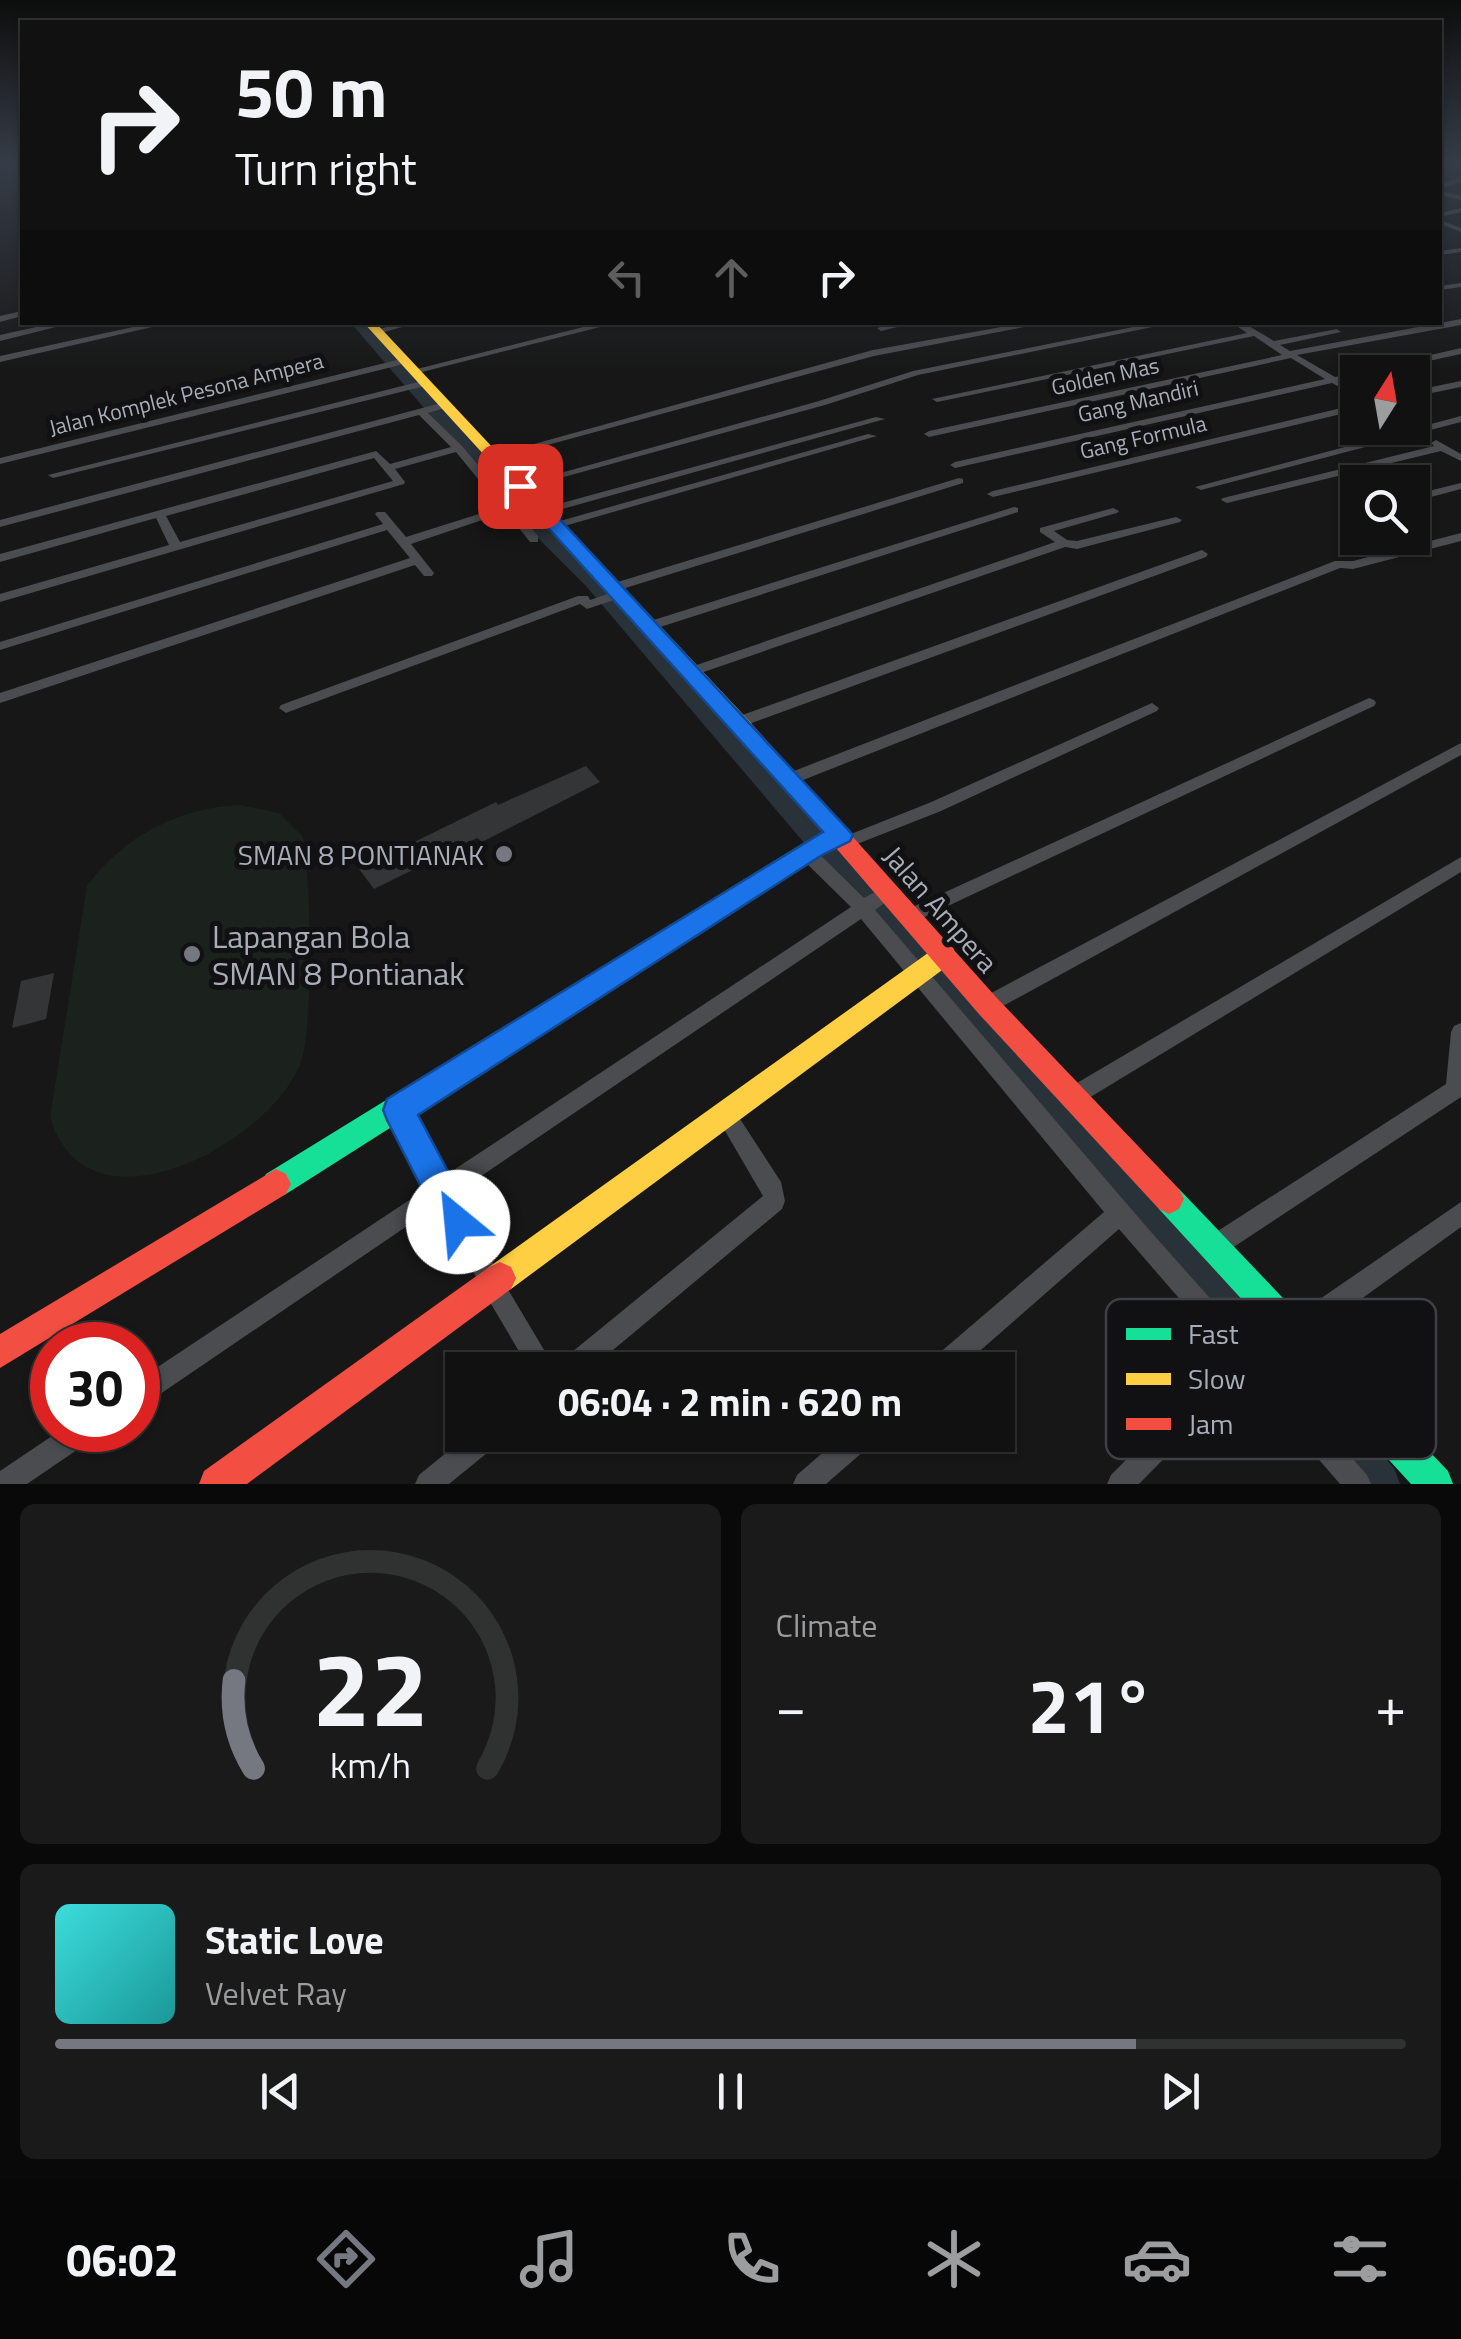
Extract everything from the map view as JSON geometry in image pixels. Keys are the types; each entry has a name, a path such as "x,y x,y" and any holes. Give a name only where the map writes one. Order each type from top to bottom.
{"street":[{"name":"Golden Mas","path":"929,434 1288,355 1461,322"},
{"path":"0,338 58,325"},
{"path":"0,359 156,325"},
{"path":"53,476 408,374 604,325"},
{"path":"882,328 898,325"},
{"path":"492,457 873,354 1030,325"},
{"path":"520,486 822,403 916,373 926,380 934,371 1158,325"},
{"path":"1243,325 1340,383"},
{"name":"Jalan Ampera","path":"372,327 433,408 520,486 612,595 650,626 693,671 841,838 875,899 910,916 929,964 987,1005 1264,1299"},
{"path":"1270,344 1337,332"},
{"path":"937,399 1254,334"},
{"name":"Gang Mandiri","path":"954,465 1461,351"},
{"name":"Jalan Komplek Pesona Ampera","path":"0,461 408,374"},
{"path":"1430,390 1461,384"},
{"path":"0,524 433,408 458,448 534,539"},
{"name":"Gang Formula","path":"650,626 1014,510 993,494 1340,411"},
{"path":"550,518 880,419"},
{"path":"1430,426 1461,419"},
{"path":"550,518 872,436"},
{"path":"1430,438 1455,453"},
{"path":"1202,487 1356,445"},
{"path":"388,468 458,448"},
{"path":"1227,500 1455,453"},
{"path":"0,558 376,454 400,482 0,598"},
{"path":"286,708 583,599 587,604 959,481"},
{"path":"1430,494 1461,486"},
{"path":"404,542 508,508"},
{"path":"1113,510 1044,529 1064,543 1076,545 1176,520"},
{"path":"160,514 176,547"},
{"path":"0,646 386,519 428,573"},
{"path":"788,780 1338,564 1354,565 1461,537"},
{"path":"693,671 1064,543"},
{"path":"736,723 1202,554"},
{"path":"0,698 418,560"},
{"path":"910,916 1369,703"},
{"path":"0,1352 398,1110 810,850 935,807 1152,708"},
{"path":"987,1005 1461,748"},
{"path":"810,850 875,899 1120,1213 1196,1299"},
{"path":"1072,1097 1461,864"},
{"path":"160,1379 875,899"},
{"path":"218,1484 929,964"},
{"path":"1215,1246 1456,1089 1461,1032"},
{"path":"398,1110 533,1352"},
{"path":"592,1352 774,1200 772,1190 724,1112"},
{"path":"1340,1299 1461,1212"},
{"path":"960,1352 1120,1213"},
{"path":"4,1484 51,1452"},
{"path":"428,1484 468,1452"},
{"path":"806,1484 843,1452"},
{"path":"1120,1484 1145,1459"},
{"path":"1336,1459 1358,1484"},
{"name":"Jalan Ampera","path":"1409,1459 1430,1482"}],"shaded area":[{"name":"Lapangan Bola SMAN 8 Pontianak","path":"240,805 279,813 303,837 310,952 308,1020 300,1065 281,1096 252,1125 215,1150 176,1168 136,1176 99,1173 70,1154 50,1117 87,886 117,853 154,828 196,812"}],"building":[{"path":"586,766 600,782 482,842 477,838 374,889 359,869 496,802 498,805"},
{"path":"54,973 46,1019 12,1028 21,981"}],"waterway":[{"path":"360,325 531,520 593,582 1217,1299"},
{"path":"1356,1459 1378,1484"}],"traffic: fast":[{"path":"276,1184 813,848 841,835"},
{"path":"1169,1199 1262,1299"},
{"path":"1412,1459 1435,1484"}],"traffic: slow":[{"path":"371,325 744,728"},
{"path":"500,1278 944,955"}],"traffic: jam":[{"path":"744,728 987,1005 1169,1199"},
{"path":"0,1352 276,1184"},
{"path":"217,1484 500,1278"}],"place":[{"name":"SMAN 8 PONTIANAK","path":"504,854"},
{"name":"Lapangan Bola SMAN 8 Pontianak","path":"192,954"}],"route":[{"path":"458,1222 398,1110 813,848 841,835 520,486"}]}
